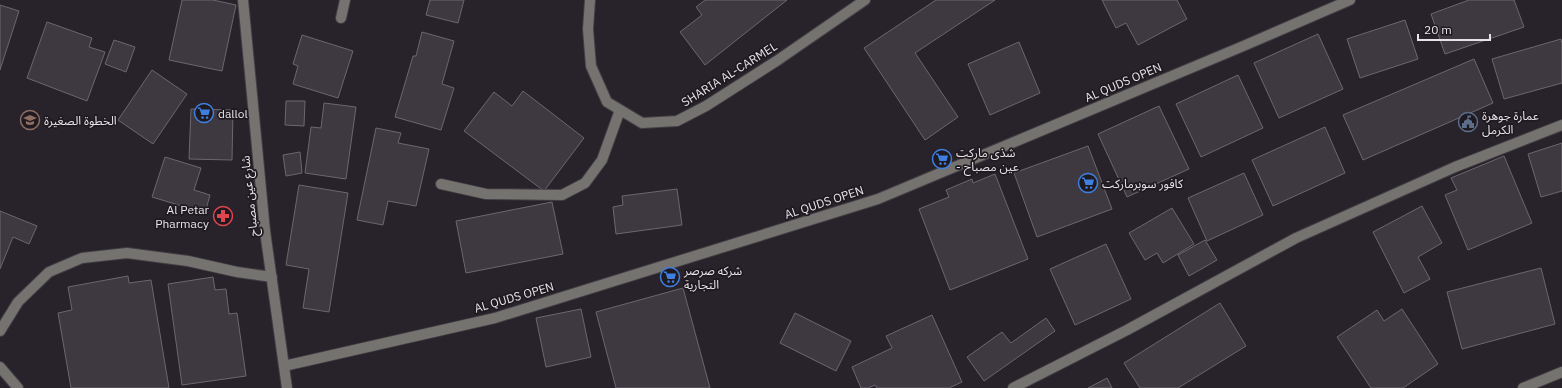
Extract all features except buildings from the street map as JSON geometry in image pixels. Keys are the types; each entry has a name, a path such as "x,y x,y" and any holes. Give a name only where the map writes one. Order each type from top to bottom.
{"street":[{"name":"شارع عين مصباح","path":"243,0 265,231 287,388"},
{"path":"341,18 344,0"},
{"name":"SHARIA AL-CARMEL","path":"590,0 588,29 591,66 607,102 642,123 678,121 706,106 865,0"},
{"name":"AL QUDS OPEN","path":"284,366 495,318 878,199 1350,0"},
{"path":"441,184 486,194 562,195 585,183 602,160 620,110"},
{"path":"1013,388 1127,330 1296,238 1455,167 1562,125"},
{"path":"0,331 18,302 49,272 82,258 127,253 188,261 236,272 272,277"},
{"path":"0,367 18,388"},
{"path":"1523,388 1562,372"}],"place":[{"name":"dallol","path":"204,113"},
{"name":"الخطوة الصغيرة","path":"30,120"},
{"name":"عمارة جوهرة الكرمل","path":"1468,122"},
{"name":"شذى ماركت - عين مصباح","path":"942,159"},
{"name":"كافور سوبرماركت","path":"1088,183"},
{"name":"Al Petar Pharmacy","path":"223,216"},
{"name":"شركه صرصر التجارية","path":"670,277"}]}
